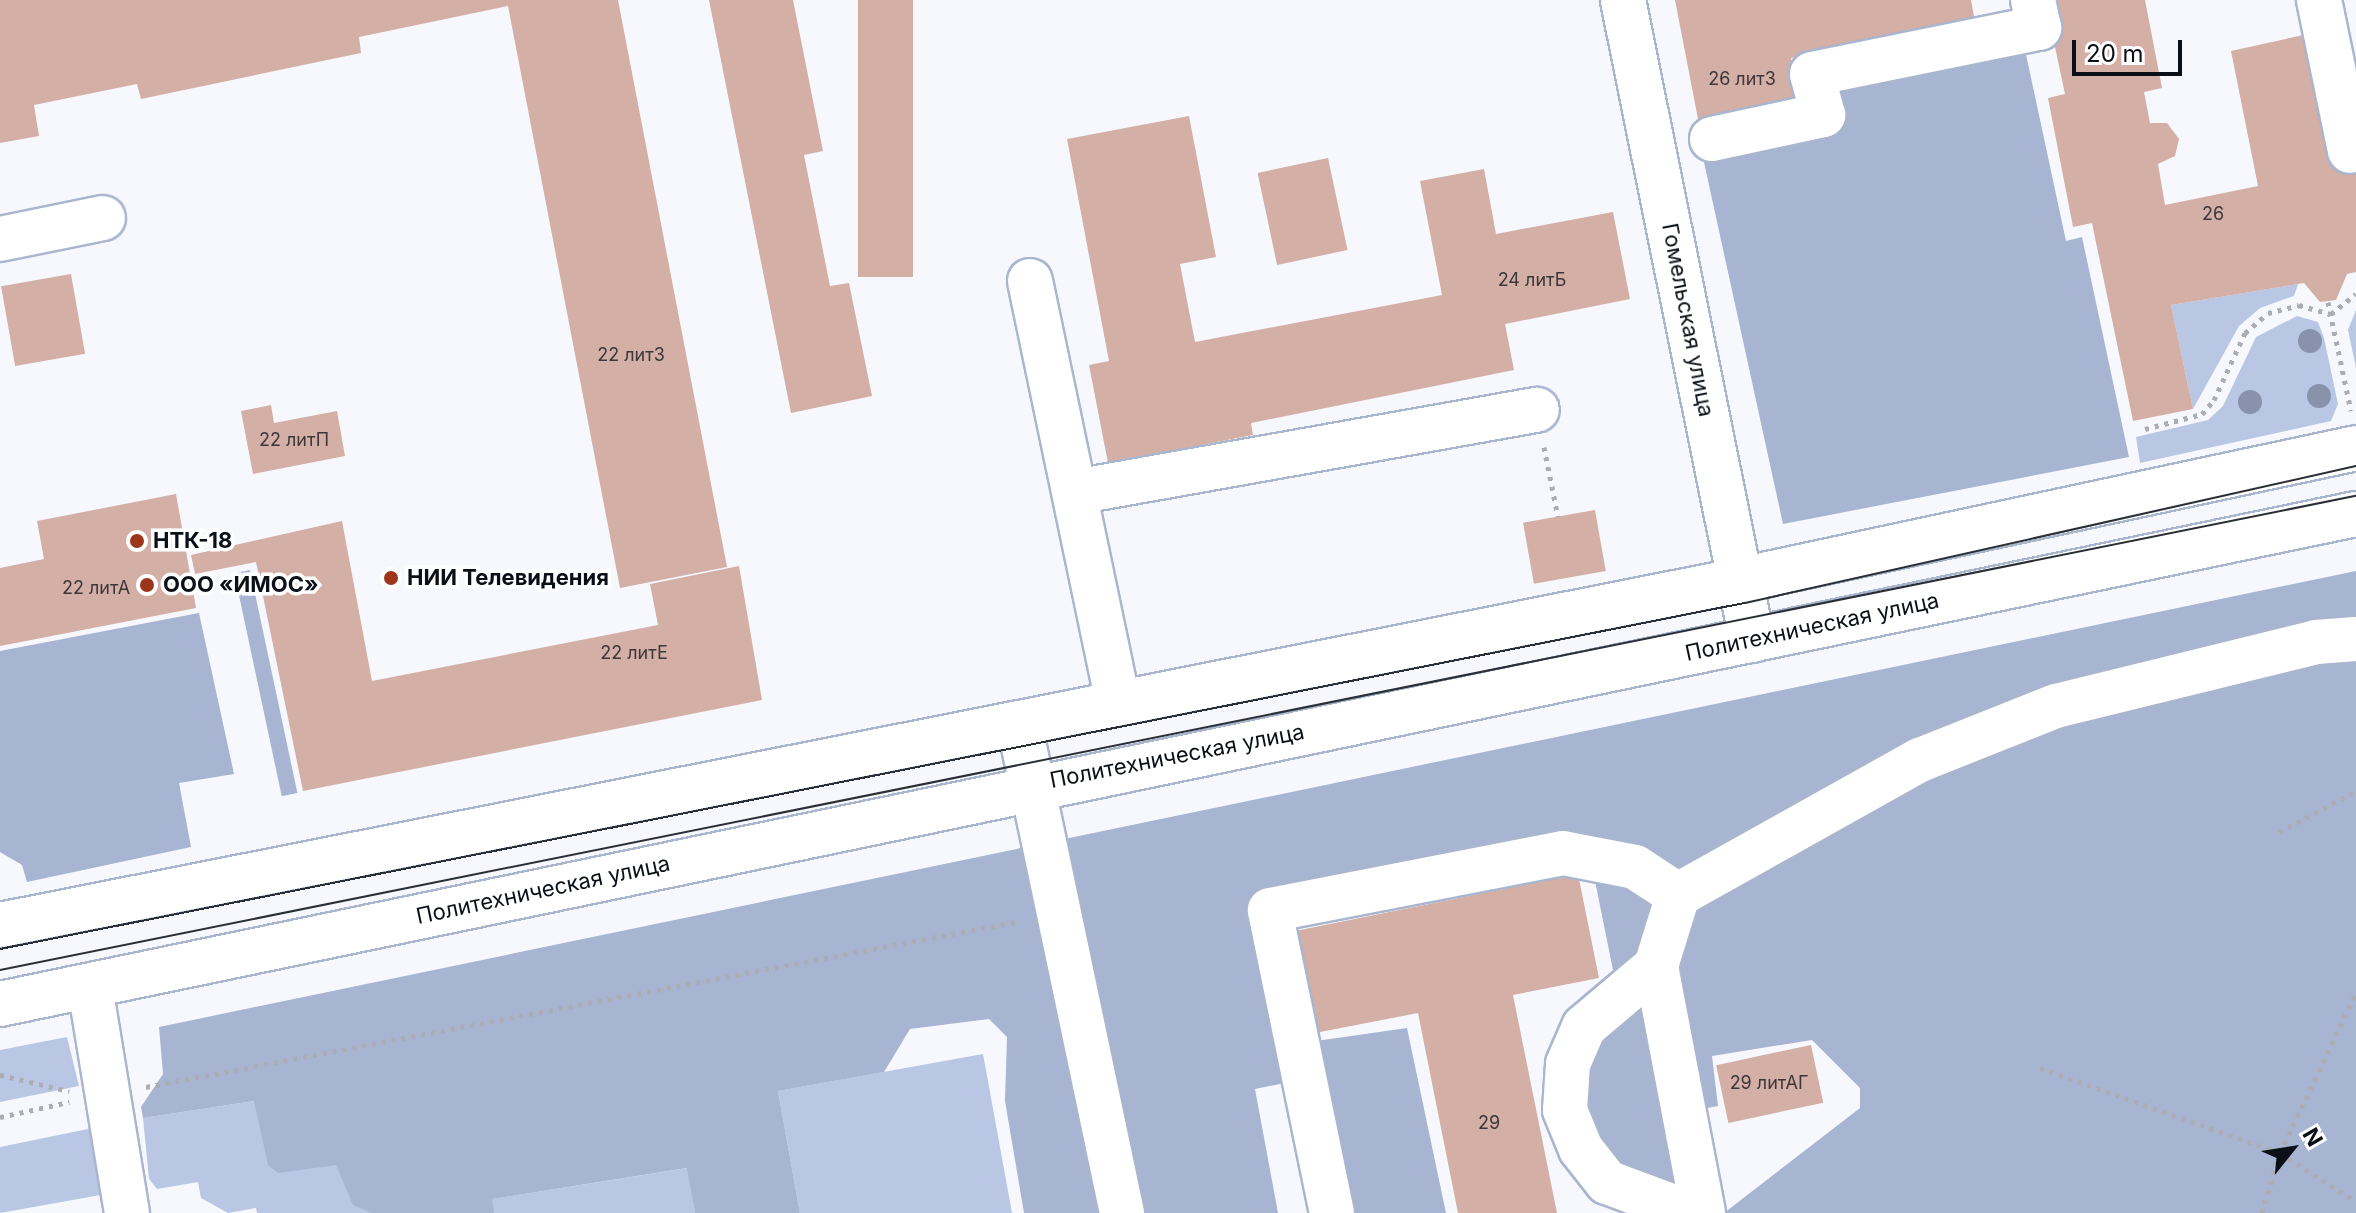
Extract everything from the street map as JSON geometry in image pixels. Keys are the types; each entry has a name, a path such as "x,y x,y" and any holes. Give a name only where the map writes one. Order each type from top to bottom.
{"main road":[{"name":"Гомельская улица","path":"1623,0 1752,640"},
{"path":"1712,139 1823,115 1812,74 2039,28 2033,0"},
{"path":"2319,0 2350,151"},
{"path":"0,239 103,218"},
{"path":"1030,281 1118,702"},
{"path":"1075,492 1537,410"},
{"path":"0,925 1740,580 2354,432"},
{"name":"Политехническая улица","path":"0,1004 1031,786 2356,514"},
{"path":"1703,1213 1656,966 1678,895 1920,760 2056,706 2316,642 2356,639"},
{"path":"1019,723 1122,1213"},
{"path":"1332,1213 1270,910 1563,853 1635,867 1678,895"},
{"path":"1656,966 1584,1027 1568,1064 1565,1110 1581,1149 1607,1182 1690,1213"},
{"path":"90,987 102,1095 127,1213"}],"path":[{"path":"2331,314 2356,294"},
{"path":"2328,302 2354,432"},
{"path":"2145,429 2202,414 2214,400 2245,333 2268,313 2299,305 2331,314"},
{"path":"2279,832 2356,791"},
{"path":"0,1117 102,1095 1059,914"},
{"path":"2262,1213 2280,1153 2356,993"},
{"path":"2040,1068 2280,1153 2356,1202"},
{"path":"0,1075 102,1095"}],"shaded area":[{"path":"2024,45 2066,241 2082,237 2129,457 1783,524 1702,153 1829,86"},
{"path":"2298,284 2294,296 2260,308 2239,326 2193,409 2171,305"},
{"path":"2356,310 2356,368 2348,330"},
{"path":"2297,316 2318,322 2324,338 2338,404 2331,421 2140,463 2136,437 2208,420 2223,406 2256,337"},
{"path":"250,570 297,793 282,796 234,573"},
{"path":"2356,571 2356,1213 1724,1213 1860,1108 1860,1088 1812,1040 1712,1056 1718,1106 1675,1114 1689,1199 1617,1173 1588,1145 1575,1072 1620,1005 1586,836 1276,895 1309,1042 1407,1028 1446,1213 1325,1213 1300,1080 1255,1089 1278,1213 1024,1213 1005,1101 1007,1037 989,1019 910,1029 884,1072 778,1091 800,1213 695,1213 687,1168 492,1199 494,1213 372,1213 353,1205 336,1165 278,1173 268,1165 254,1101 143,1118 141,1107 163,1074 159,1027"},
{"path":"199,613 234,774 179,783 191,847 27,882 22,865 0,852 0,651"},
{"path":"67,1037 79,1086 0,1102 0,1050"},
{"path":"983,1054 1012,1213 800,1213 778,1091"},
{"path":"384,1081 492,1199 688,1168 695,1213 257,1213 256,1208 228,1213 201,1198 198,1182 157,1189 149,1179 143,1118"},
{"path":"93,1128 106,1194 0,1213 0,1147"}],"building":[{"path":"0,0 618,0 727,567 620,588 508,6 359,37 361,53 141,99 137,84 34,105 39,136 0,143"},
{"path":"709,0 793,0 823,151 804,155 830,286 849,283 872,396 791,413"},
{"path":"858,0 913,0 913,277 858,277"},
{"path":"1675,0 1971,0 1975,22 1791,58 1799,99 1698,119"},
{"path":"2045,0 2145,0 2162,88 2144,92 2150,123 2167,123 2179,139 2175,156 2158,164 2165,205 2258,186 2231,51 2308,34 2336,169 2356,165 2356,272 2347,274 2336,300 2320,302 2304,283 2171,305 2193,409 2133,421 2092,223 2073,227 2048,98 2065,94"},
{"path":"1189,116 1216,257 1180,264 1195,342 1442,295 1420,181 1484,169 1496,234 1613,212 1630,299 1505,324 1514,370 1251,423 1253,435 1108,463 1089,365 1109,361 1067,139"},
{"path":"1328,158 1348,250 1277,265 1258,173"},
{"path":"71,274 85,354 15,366 1,286"},
{"path":"271,405 274,423 337,411 345,456 253,474 241,411"},
{"path":"176,494 196,608 0,646 0,568 44,559 37,521"},
{"path":"1595,510 1606,571 1534,584 1523,523"},
{"path":"342,521 372,681 658,625 650,584 739,566 762,700 303,791 256,562 195,574 191,555"},
{"path":"1578,874 1599,978 1513,995 1557,1213 1458,1213 1418,1013 1315,1033 1295,931"},
{"path":"1811,1045 1823,1103 1728,1123 1716,1065"}],"tram line":[{"path":"0,949 1745,603 2356,466"},
{"path":"0,970 2356,496"}],"place":[{"name":"НТК-18","path":"137,541"},
{"name":"НИИ Телевидения","path":"391,578"},
{"name":"ООО «ИМОС»","path":"147,585"}]}
